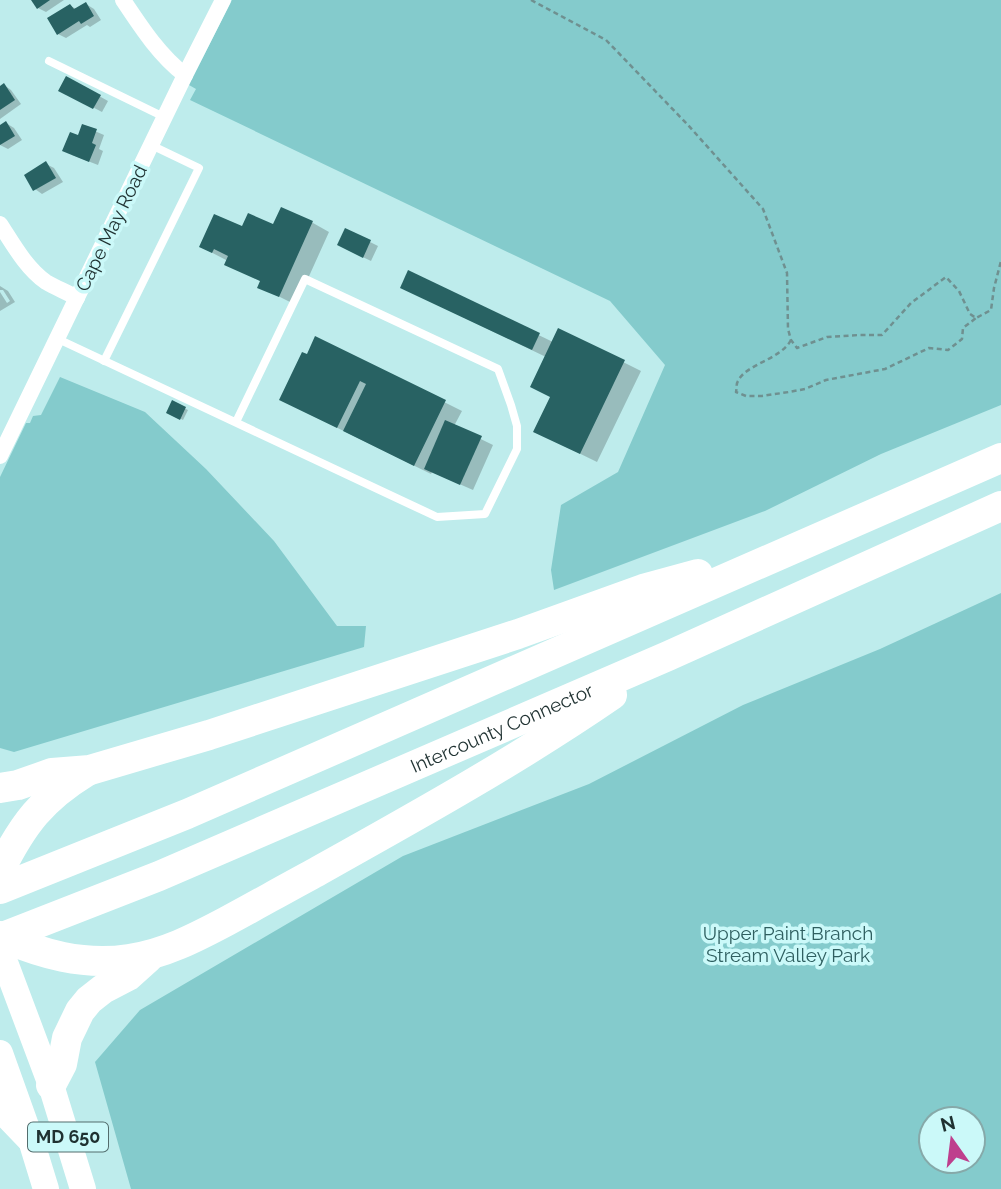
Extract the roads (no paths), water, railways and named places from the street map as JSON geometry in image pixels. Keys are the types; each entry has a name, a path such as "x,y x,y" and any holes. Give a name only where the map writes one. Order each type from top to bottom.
{"highway":[{"path":"0,889 223,799 1001,458"},
{"name":"Intercounty Connector","path":"0,937 159,876 668,656 1001,506"},
{"path":"0,788 52,774 90,770 209,735 518,634 643,589 798,547"},
{"path":"0,937 45,953 87,962 110,962 174,947 433,806 566,727 668,656"},
{"path":"0,870 19,834 44,803 58,790 90,770"},
{"path":"51,1085 62,1063 67,1038 79,1011 103,989 128,976 153,954"},
{"path":"0,1106 30,1137"}],"main road":[{"name":"MD 650","path":"0,949 51,1085 83,1189"},
{"name":"MD 650","path":"0,1053 46,1189"}],"street":[{"path":"122,0 155,45 172,65 185,75"},
{"name":"Cape May Road","path":"0,456 223,0"},
{"path":"0,224 37,274 46,282 77,298"}],"lane":[{"path":"49,61 164,117"},
{"path":"104,360 199,168 151,145"},
{"path":"58,339 437,517 485,514 517,449 517,426 498,369 305,279 236,422"}],"park label":[{"name":"Upper Paint Branch Stream Valley Park","path":"788,944"}]}
